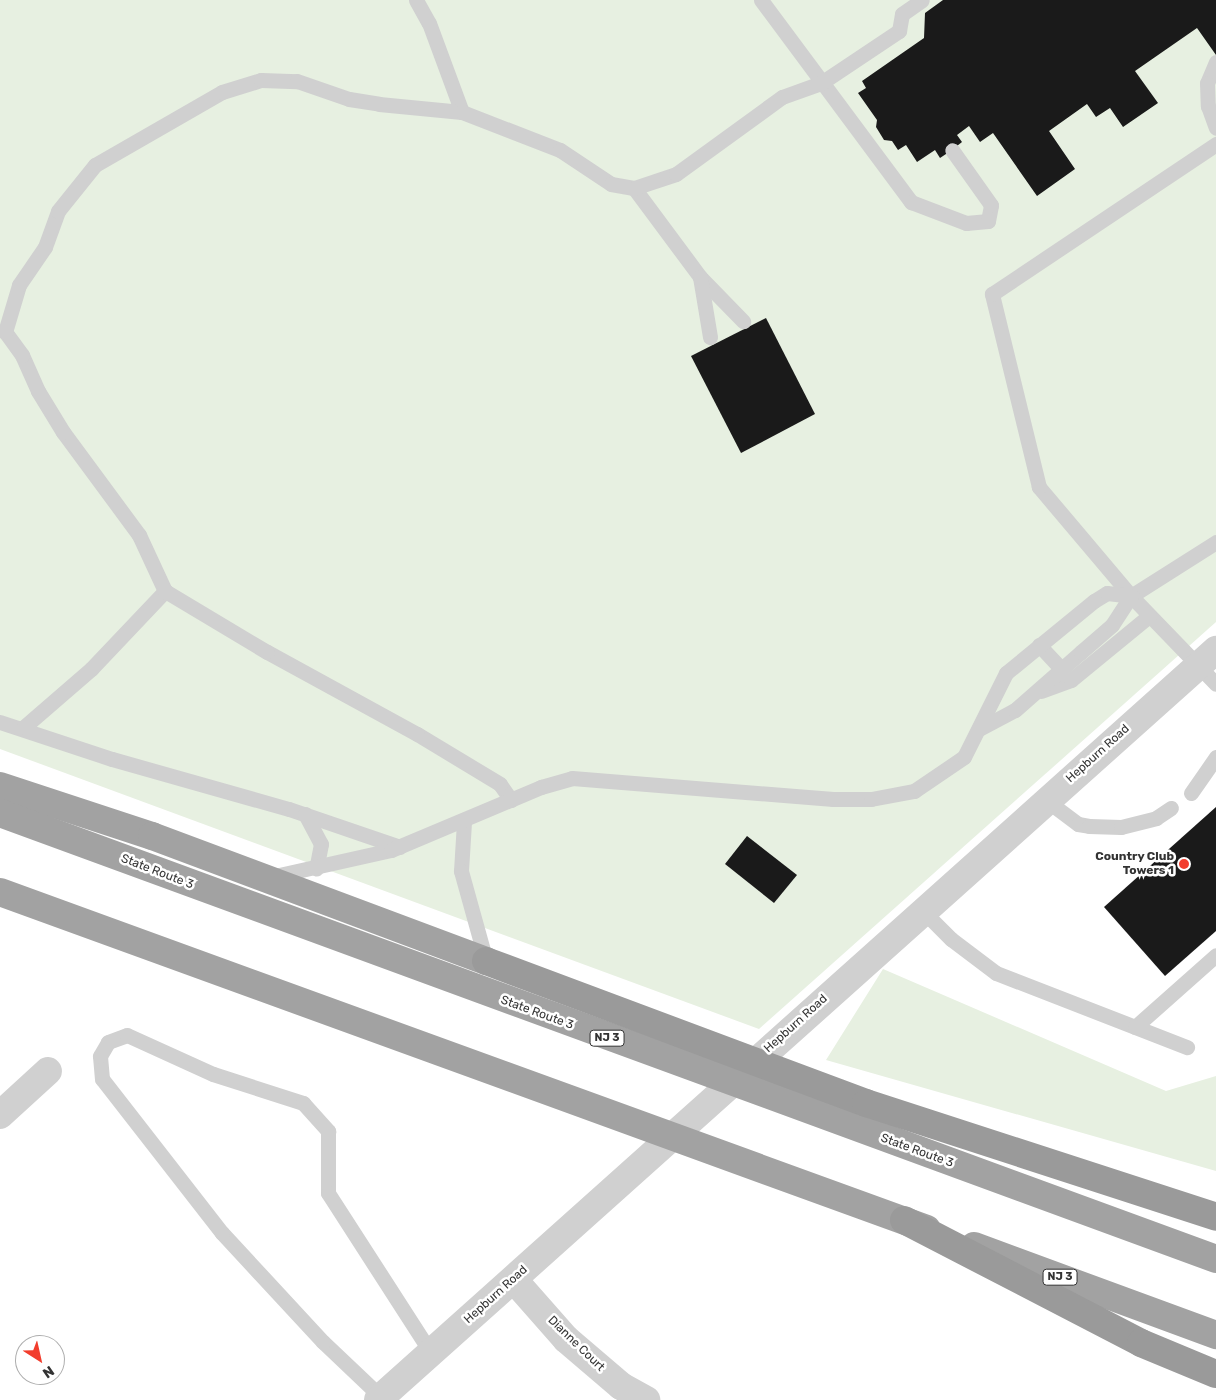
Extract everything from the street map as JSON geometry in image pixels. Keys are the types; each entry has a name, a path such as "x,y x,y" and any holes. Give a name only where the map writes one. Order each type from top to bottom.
{"highway":[{"path":"0,786 264,878 866,1102 1216,1217"},
{"name":"State Route 3","path":"0,813 1216,1259"},
{"name":"NJ 3","path":"0,892 1216,1334"},
{"path":"904,1220 1141,1343 1216,1374"}],"street":[{"name":"Hepburn Road","path":"380,1398 620,1185 1046,800 1211,666"},
{"path":"0,1115 48,1072"},
{"name":"Dianne Court","path":"514,1280 566,1339 621,1386 646,1400"}],"lane":[{"path":"416,0 429,23 462,112"},
{"path":"761,0 911,202 966,222 988,220 991,205 952,150"},
{"path":"511,800 500,784 417,734 274,657 165,591 139,535 63,432 38,391 22,355 2,332 19,285 45,247 58,212 95,166 222,92 260,80 297,81 349,99 462,112 560,150 610,184 634,188 676,174 782,97 821,83 899,31 902,14 922,0"},
{"path":"1216,62 1207,83 1208,106 1216,128"},
{"path":"1211,666 1149,616 1039,487 992,294 1216,144"},
{"path":"634,188 700,277 743,321"},
{"path":"700,277 710,337"},
{"path":"981,728 1015,710 1112,625 1131,596 1216,542"},
{"path":"24,727 91,669 165,591"},
{"path":"264,878 316,868 400,846 464,822 511,800 572,778 688,790 871,799 914,791 941,776 964,757 981,728 1006,673 1107,593 1131,596"},
{"path":"1033,694 1071,680 1149,616"},
{"path":"1039,645 1061,669"},
{"path":"0,722 24,727 112,759 305,814 400,846"},
{"path":"1191,793 1216,757"},
{"path":"1046,800 1078,824 1089,826 1121,827 1156,818 1171,808"},
{"path":"305,814 321,844 316,868"},
{"path":"464,822 461,871 486,961"},
{"path":"924,912 951,939 996,973 1186,1047"},
{"path":"1135,1027 1216,955"},
{"path":"380,1398 323,1342 222,1233 102,1079 100,1056 108,1042 127,1035 214,1074 303,1103 328,1131 328,1193 431,1353"}],"green space":[{"path":"0,0 1216,0 1216,622 759,1029 0,749"},
{"path":"883,969 1166,1091 1216,1076 1216,1171 826,1060"}],"building":[{"path":"943,0 1216,0 1216,55 1197,28 1135,71 1158,103 1123,127 1110,108 1096,117 1087,104 1049,131 1075,169 1037,196 993,133 980,142 969,126 957,135 962,142 952,150 940,158 935,150 917,162 906,145 898,150 892,141 884,140 876,127 877,120 858,93 866,88 862,81 924,38 925,13"},
{"path":"766,318 815,414 741,453 691,356"},
{"name":"Country Club Towers 1","path":"1216,807 1216,931 1165,976 1104,907"},
{"path":"747,836 797,875 774,903 725,864"}],"place":[{"name":"Country Club Towers 1","path":"1184,864"}]}
